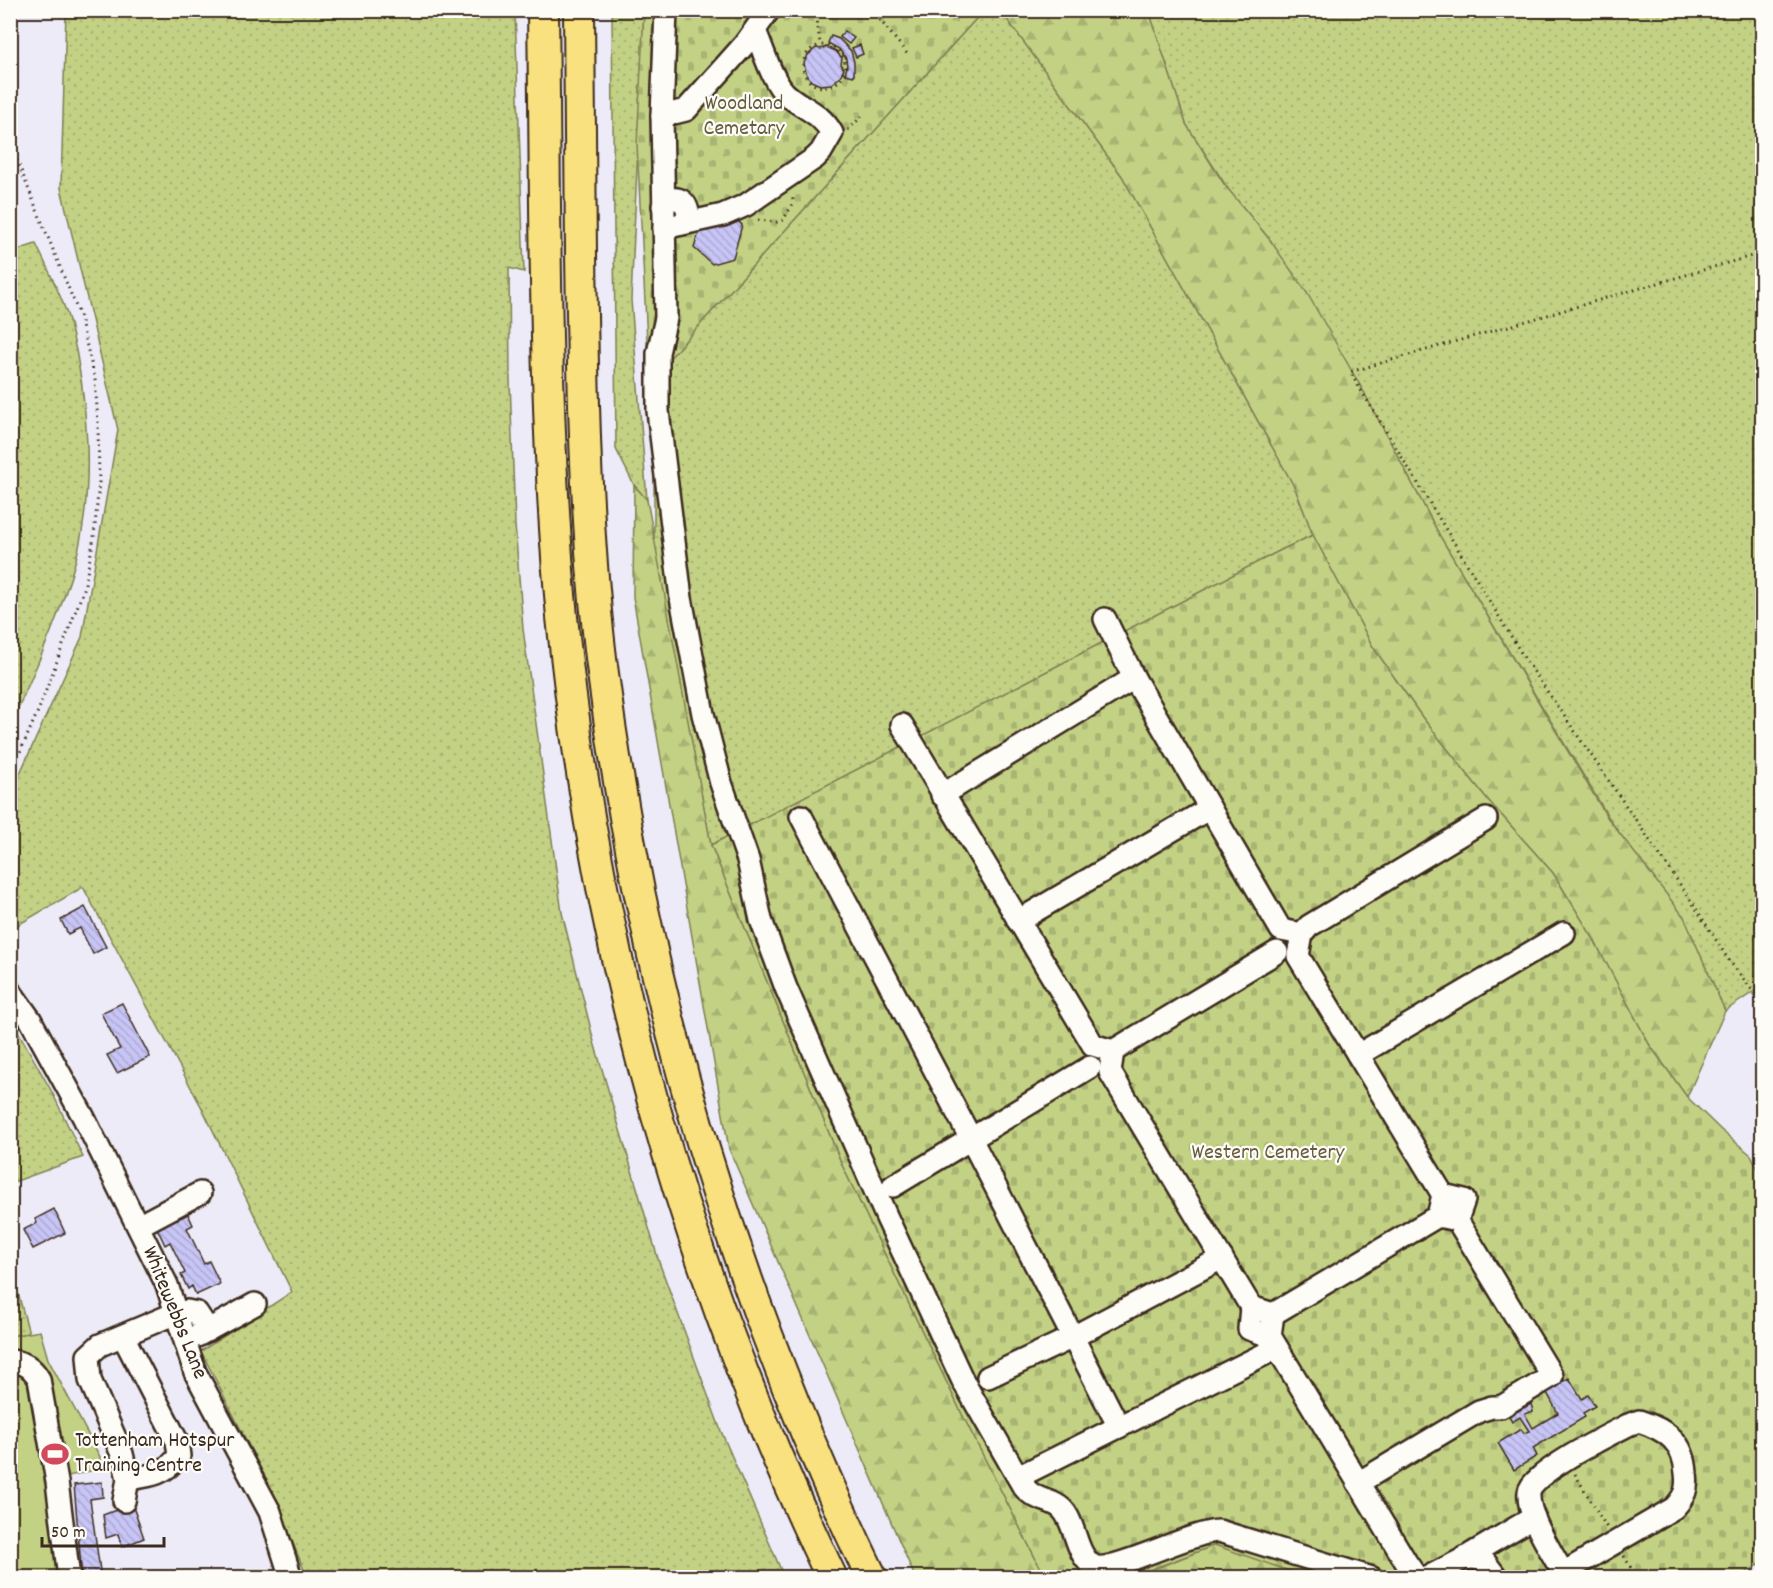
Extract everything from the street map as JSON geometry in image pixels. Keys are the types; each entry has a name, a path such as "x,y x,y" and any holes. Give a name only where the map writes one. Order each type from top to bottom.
{"highway":[{"path":"543,10 547,322 552,484 569,680 599,872 642,1062 698,1250 763,1424 832,1578"},
{"path":"579,10 582,326 588,500 602,663 632,856 647,932 675,1047 731,1234 752,1296 799,1417 872,1578"}],"street":[{"path":"666,10 662,116 663,206 673,226 666,318 658,353 658,411 681,598 703,714 721,783 748,860 761,920 786,988 887,1218 963,1380 1018,1477 1030,1494 1063,1510 1086,1559 1093,1566 1101,1568 1116,1565 1198,1534 1219,1532 1372,1578"},
{"path":"662,116 686,110 755,31 769,10"},
{"path":"673,226 723,215 746,205 815,158 832,133 825,121 786,94 779,86 755,31"},
{"path":"1105,619 1134,678 1281,930 1287,954 1358,1055 1443,1195 1464,1200 1448,1218 1273,1314 1251,1307"},
{"path":"942,795 1134,678"},
{"path":"902,725 1018,921 1103,1048 1100,1069 1251,1307 1249,1329 1273,1342 1417,1578"},
{"path":"1018,921 1210,808"},
{"path":"801,816 1119,1427"},
{"path":"1103,1048 1287,954 1309,926 1486,819"},
{"path":"1281,930 1302,934"},
{"path":"1358,1055 1564,933"},
{"name":"Whitewebbs Lane","path":"10,990 30,1019 84,1118 167,1285 195,1372 270,1512 291,1578"},
{"path":"893,1186 971,1139 1100,1069"},
{"path":"138,1226 200,1193"},
{"path":"1358,1483 1479,1411 1501,1407 1552,1376 1448,1218"},
{"path":"988,1377 1073,1337 1221,1258"},
{"path":"186,1342 255,1304"},
{"path":"124,1502 128,1479 122,1454 90,1380 88,1356 100,1346 176,1313 187,1311 197,1313 208,1330"},
{"path":"1273,1314 1273,1342"},
{"path":"123,1336 177,1441 178,1456 170,1467 152,1476 128,1479"},
{"path":"1018,1477 1119,1427 1273,1342"},
{"path":"10,1361 22,1363 33,1370 39,1379 57,1482 69,1578"},
{"path":"1639,1421 1665,1433 1678,1443 1685,1459 1687,1480 1684,1497 1674,1508 1564,1575 1534,1517 1530,1508 1529,1490 1535,1480 1566,1460 1639,1421"},
{"path":"1426,1578 1534,1517"},
{"path":"1463,1559 1474,1558 1484,1561 1497,1578"}],"path":[{"path":"816,10 820,45"},
{"path":"872,10 909,56"},
{"path":"820,45 833,47 839,51 845,62 845,69 839,81 828,87 821,87 809,81 803,69 805,56 814,47 820,45"},
{"path":"10,143 79,314 95,379 99,447 99,482 94,537 84,589 39,709 10,775"},
{"path":"1762,253 1350,372 1523,656 1690,899 1728,959 1762,1003"},
{"path":"1566,1460 1634,1573"}],"green space":[{"path":"66,11 515,11 524,272 509,268 515,525 523,629 562,913 594,1042 659,1262 721,1431 784,1577 307,1577 267,1481 201,1351 292,1292 202,1108 83,887 11,929 11,793 82,637 118,430 61,188"},
{"path":"612,11 644,11 631,300 647,500 634,485 616,449"},
{"name":"Woodland Cemetary","path":"644,11 983,11 649,381 637,144"},
{"path":"983,11 1001,11 1122,176 1295,488 1313,535 711,845 654,550 654,478 649,381"},
{"path":"1001,11 1149,11 1186,124 1224,184 1270,240 1307,293 1361,387 1441,538 1607,817 1684,917 1725,1011 1687,1097 1649,1044 1593,938 1553,873 1488,800 1422,717 1373,647 1313,535 1295,488 1122,176"},
{"path":"1149,11 1762,11 1762,986 1725,1011 1687,925 1612,823 1441,538 1361,387 1270,240 1230,192 1186,124"},
{"path":"36,244 64,305 76,352 85,411 86,503 82,532 70,581 11,725 11,252"},
{"path":"634,485 647,500 711,845 843,1167 962,1414 1045,1577 915,1577 729,1149 633,597"},
{"name":"Western Cemetery","path":"1313,535 1373,647 1422,717 1488,800 1553,873 1593,938 1649,1044 1687,1097 1751,1155 1762,1176 1762,1563 1738,1578 1309,1578 1215,1545 1131,1577 1045,1577 962,1414 843,1167 711,845"},
{"path":"10,1017 52,1092 83,1157 11,1183"},
{"path":"10,1278 18,1293 29,1333 11,1336"},
{"name":"Tottenham Hotspur Training Centre","path":"40,1331 48,1359 100,1457 99,1469 68,1476 76,1577 11,1578 11,1336"},
{"path":"1215,1545 1309,1577 1131,1578"}],"building":[{"path":"844,31 854,38 849,44 840,37"},
{"path":"831,36 839,39 851,51 854,76 845,74 846,58 839,49 828,43"},
{"path":"860,45 863,54 856,57 852,48"},
{"path":"826,47 836,51 842,58 841,64 844,69 839,78 831,84 820,85 811,81 804,63 808,55 816,48"},
{"path":"733,216 742,225 733,258 712,264 694,248 701,226"},
{"path":"85,907 106,947 93,954 80,928 68,934 61,920"},
{"path":"122,1003 150,1057 117,1073 107,1055 120,1049 101,1013"},
{"path":"54,1209 65,1233 33,1249 23,1230 37,1223 35,1219"},
{"path":"174,1210 178,1219 188,1214 193,1225 187,1228 204,1264 209,1261 220,1284 196,1295 192,1286 188,1289 181,1275 185,1273 170,1242 165,1245 157,1228 162,1225 158,1217"},
{"path":"1569,1378 1582,1399 1588,1395 1595,1406 1583,1413 1585,1417 1533,1448 1537,1456 1514,1470 1498,1443 1521,1429 1524,1433 1529,1431 1520,1417 1512,1422 1510,1415 1531,1404 1533,1411 1525,1414 1533,1428 1558,1413 1546,1391"},
{"path":"102,1482 103,1497 90,1499 101,1578 82,1578 74,1485"},
{"path":"132,1504 144,1538 122,1547 118,1534 106,1538 103,1515"}],"place":[{"name":"Tottenham Hotspur Training Centre","path":"55,1454"}]}
